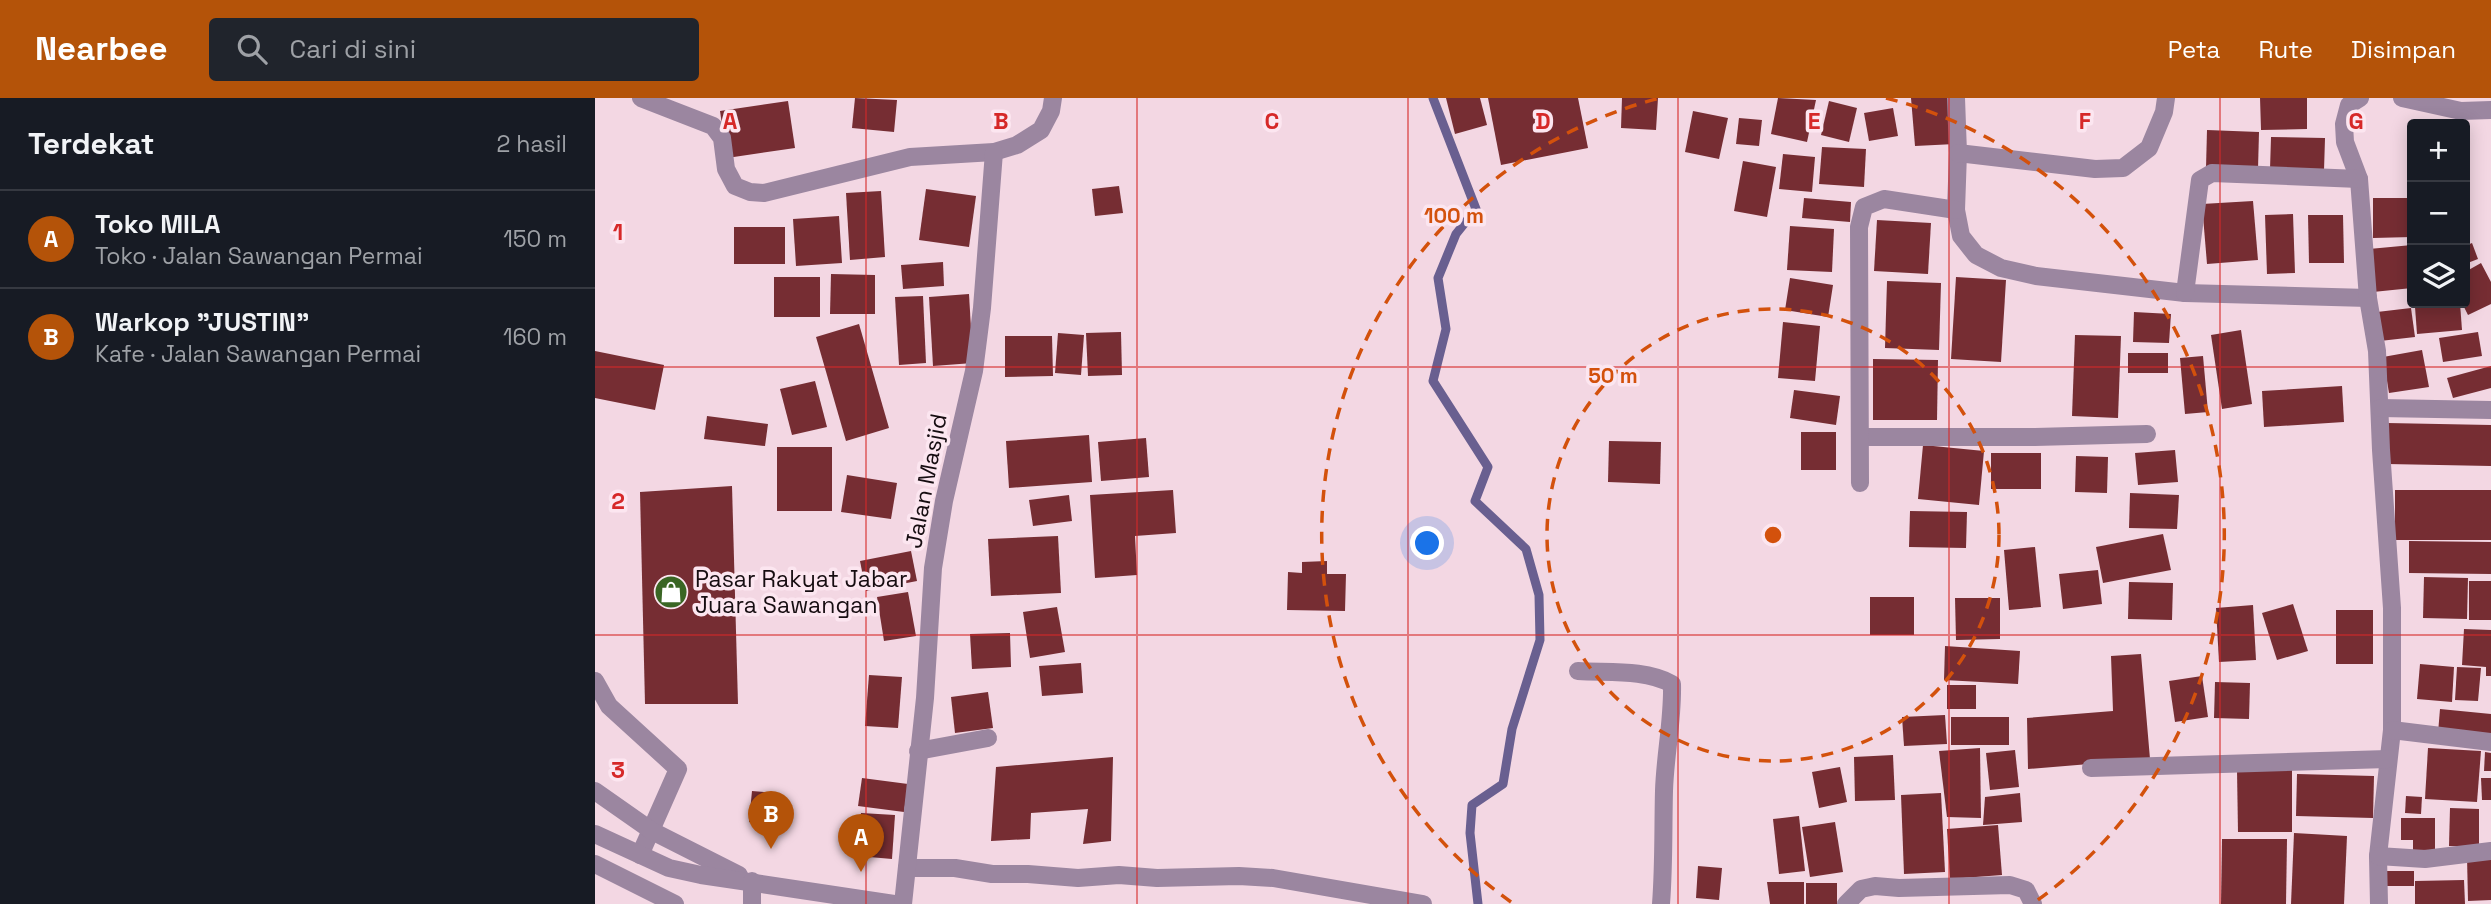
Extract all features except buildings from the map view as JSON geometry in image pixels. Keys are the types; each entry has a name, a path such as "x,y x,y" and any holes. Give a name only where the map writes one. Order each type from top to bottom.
{"street":[{"path":"641,98 713,125 722,138 726,169 735,186 750,192 764,193 910,157 994,152 1017,145 1041,130 1051,111 1053,98"},
{"path":"1956,98 1956,210 1961,236 1976,255 2001,268 2036,276 2185,293 2368,298"},
{"path":"1958,153 2095,169 2123,168 2149,148 2164,112 2166,98"},
{"path":"2360,98 2349,105 2344,124 2344,142 2358,179 2368,298 2378,351 2392,608 2392,730 2378,856 2379,904"},
{"path":"2402,98 2461,111 2491,110"},
{"name":"Jalan Masjid","path":"903,904 925,698 933,568 944,501 974,371 982,308 994,152"},
{"path":"2185,293 2200,180 2212,173 2358,179"},
{"path":"1860,483 1859,227 1864,207 1884,199 1956,210"},
{"path":"2381,408 2491,410"},
{"path":"1860,437 2147,434"},
{"path":"1578,671 1647,676 1672,684 1664,793 1665,863 1661,904"},
{"path":"595,681 609,706 678,769 640,855"},
{"path":"2392,730 2491,742"},
{"path":"918,751 988,738"},
{"path":"2091,768 2388,759"},
{"path":"595,790 652,831 752,881"},
{"path":"595,834 680,870 894,904"},
{"path":"2378,856 2425,859 2491,851"},
{"path":"595,864 675,904"},
{"path":"907,867 955,867 992,873 1078,878 1119,875 1157,878 1250,877 1423,904"},
{"path":"752,881 752,904"},
{"path":"1846,904 1861,889 1875,886 2010,886 2026,890 2033,904"}],"waterway":[{"path":"1433,98 1476,209 1456,234 1438,278 1446,329 1433,381 1488,467 1475,501 1526,549 1539,595 1540,640 1512,729 1503,784 1472,805 1470,833 1478,904"}],"place":[{"name":"Pasar Rakyat Jabar Juara Sawangan","path":"671,592"},
{"name":"Warkop \"JUSTIN\"","path":"771,849"},
{"name":"Toko MILA","path":"861,872"}]}
